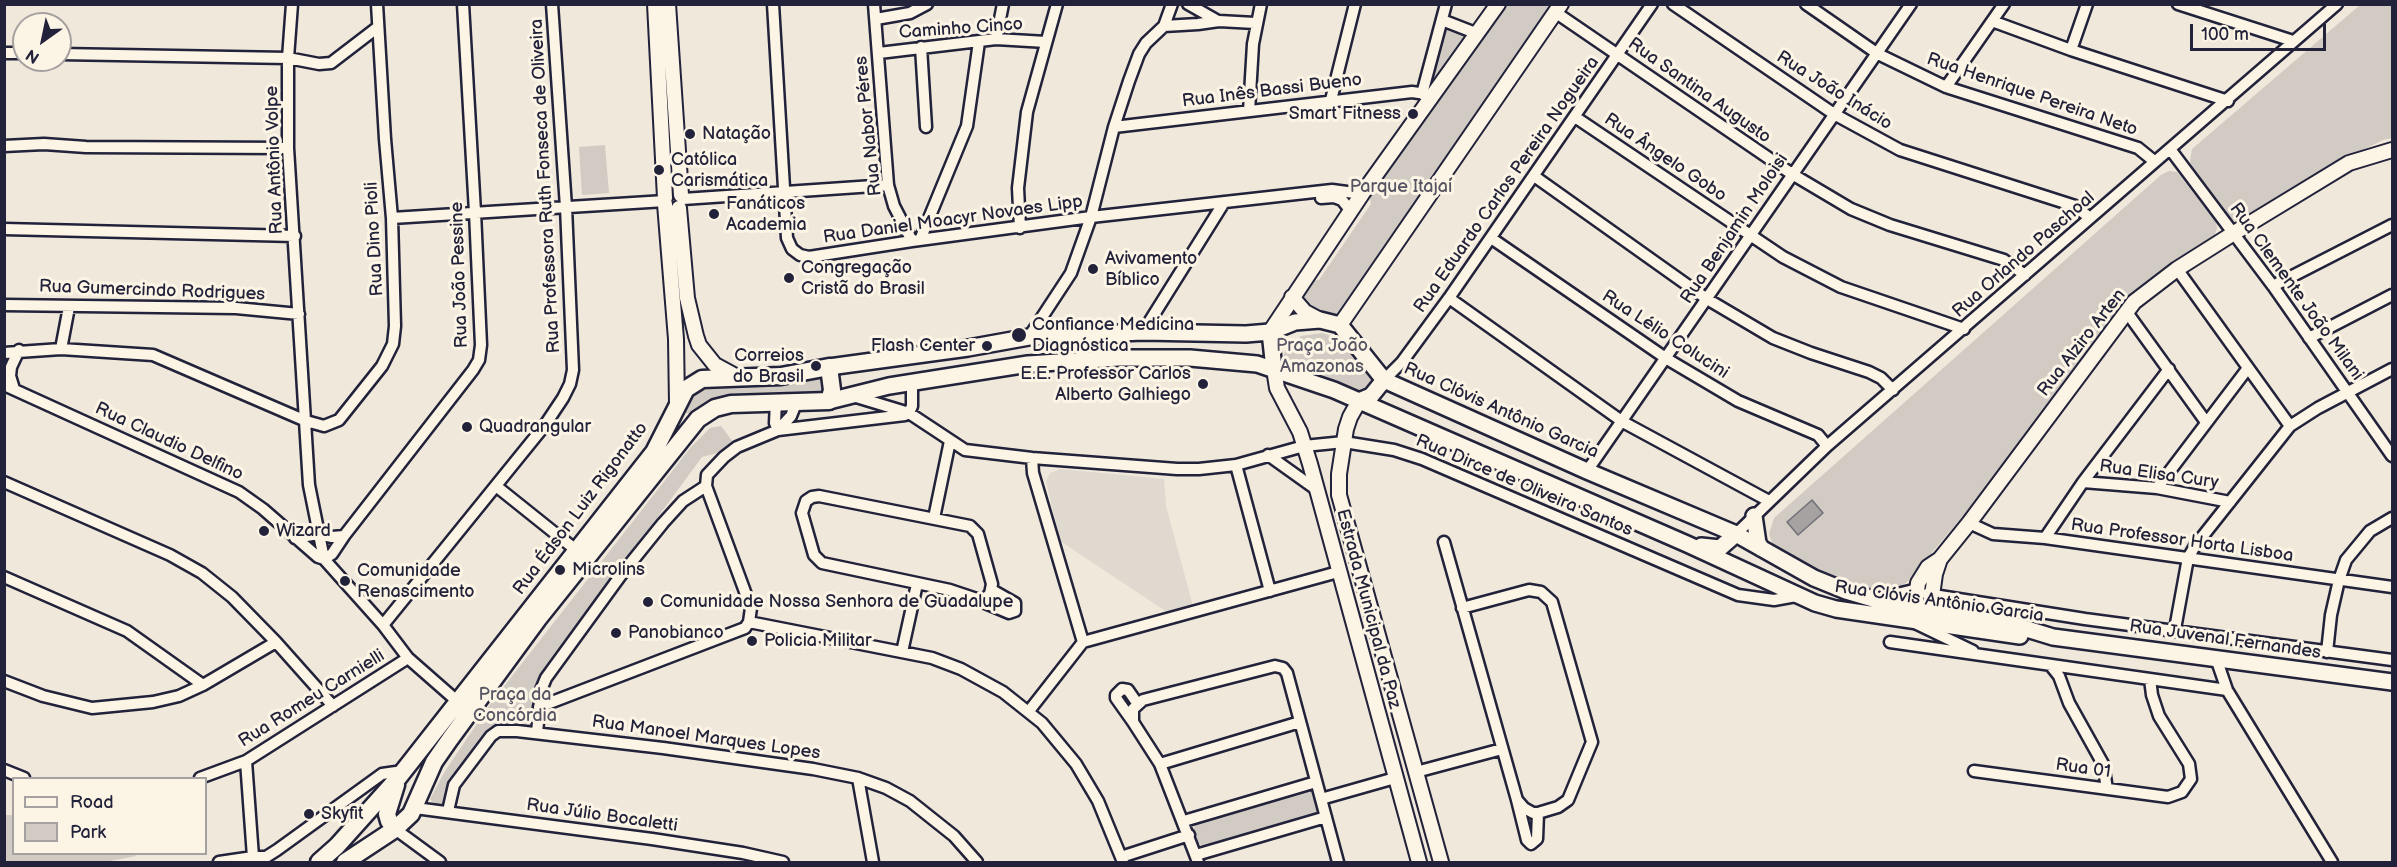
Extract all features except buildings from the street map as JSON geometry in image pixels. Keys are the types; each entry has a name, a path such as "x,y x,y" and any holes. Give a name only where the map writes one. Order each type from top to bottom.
{"main road":[{"path":"1320,320 1340,325"},
{"name":"Rua Édson Luiz Rigonatto","path":"319,862 337,846 399,776 654,452 686,389 702,379 781,376 1029,337 1151,328 1270,332 1295,322 1320,320"},
{"name":"Rua Clóvis Antônio Garcia","path":"1340,325 1384,380 1587,471 1736,534 1829,585 1880,601 2017,626 2053,637"},
{"path":"1270,332 1274,369"},
{"name":"Rua Clóvis Antônio Garcia","path":"829,401 889,386 1028,364 1118,358 1219,359 1274,369 1314,382 1359,401 1687,544 1796,596 1836,609 1920,609 1937,625 2040,639 2053,637"},
{"path":"345,862 395,830 416,803 434,762 538,619 698,419 715,408 730,404 829,401 832,390 829,367"},
{"path":"1359,401 1371,396 1384,380"},
{"path":"677,404 680,414 698,419"},
{"path":"1754,516 1758,543 1762,549"},
{"path":"1687,544 1720,548 1736,534"},
{"name":"Rua Juvenal Fernandes","path":"2053,637 2392,682"},
{"path":"457,701 464,713 463,724"},
{"path":"395,830 387,814 399,776 417,784 416,803"}],"street":[{"name":"Rua Antônio Volpe","path":"292,4 288,58 288,148 299,314"},
{"name":"Rua Dino Pioli","path":"306,422 324,426 339,420 382,366 393,344 395,326 392,218 377,4"},
{"name":"Rua João Pessine","path":"324,559 332,554 479,360 481,345 476,212 463,4"},
{"name":"Rua Professora Ruth Fonseca de Oliveira","path":"383,626 544,425 570,384 573,370 566,207 552,4"},
{"path":"655,4 665,201 680,299 699,345 715,365 741,379"},
{"path":"668,4 681,201 677,404"},
{"name":"Rua Daniel Moacyr Novaes Lipp","path":"773,4 787,238 792,249 800,255 809,257 1091,218 1340,189 1362,194"},
{"name":"Rua Nabor Péres","path":"874,4 888,185 894,206 916,241"},
{"path":"876,19 910,13 927,4"},
{"path":"996,39 1003,4"},
{"path":"1020,228 1018,188 1021,148 1027,112 1057,4"},
{"path":"1029,337 1071,273 1091,218 1114,126 1139,54 1146,43 1164,26 1172,4"},
{"path":"1188,4 1219,21"},
{"path":"1249,111 1249,79 1256,23 1261,4"},
{"path":"1331,100 1355,4"},
{"path":"1428,94 1446,4"},
{"path":"1270,332 1428,94 1478,34 1498,4"},
{"name":"Rua Eduardo Carlos Pereira Nogueira","path":"1384,380 1402,362 1449,298 1652,4"},
{"name":"Rua João Inácio","path":"1673,4 1834,114 1900,150 2075,206 2090,218"},
{"name":"Rua Henrique Pereira Neto","path":"1806,4 1878,54 1946,87 2138,148 2154,161"},
{"name":"Rua Benjamin Moloisi","path":"1587,471 1667,359 1911,4"},
{"path":"1946,87 2004,4"},
{"path":"2071,50 2087,4"},
{"path":"2178,4 2293,41"},
{"name":"Rua Orlando Paschoal","path":"1736,534 1827,446 1964,329 2154,161 2228,101 2337,4"},
{"path":"1340,325 1558,8"},
{"name":"Rua Santina Augusto","path":"1558,8 1617,54 1792,174 1868,217 2004,260 2025,275"},
{"path":"1442,20 1478,34"},
{"path":"1164,26 1219,21 1256,23"},
{"path":"1992,21 2071,50 2228,101"},
{"path":"72,54 288,58 320,64 331,63 378,27"},
{"name":"Caminho Cinco","path":"879,53 996,39 1046,42"},
{"path":"916,241 967,126 979,42"},
{"path":"921,47 926,127"},
{"name":"Rua Inês Bassi Bueno","path":"1114,126 1331,100 1412,92 1428,94"},
{"name":"Rua Ângelo Gobo","path":"1575,117 1783,257 1841,287 1964,329"},
{"path":"4,146 44,144 86,147 288,148"},
{"name":"Rua Clemente João Milani","path":"2170,149 2390,448"},
{"name":"Rua Alziro Arten","path":"1920,609 1918,583 1928,567 1940,559 1969,523 2134,302 2177,269 2349,163 2392,150"},
{"path":"1534,176 1707,299 1773,338 1869,372 1881,378 1893,390"},
{"path":"665,201 671,210 681,201 785,190 888,185"},
{"name":"Rua Daniel Moacyr Novaes Lipp","path":"1294,194 1315,199 1334,197 1342,200 1351,211"},
{"path":"392,218 665,201"},
{"path":"1151,328 1223,204"},
{"path":"2272,286 2392,225"},
{"path":"4,229 295,236"},
{"name":"Rua Lélio Colucini","path":"1491,238 1667,359 1738,401 1818,435 1827,446"},
{"path":"2177,269 2290,426"},
{"path":"2309,338 2392,295"},
{"path":"1292,297 1305,312 1320,320"},
{"path":"1449,298 1623,422 1769,501"},
{"name":"Rua Gumercindo Rodrigues","path":"4,305 236,309 299,314"},
{"path":"61,349 69,307"},
{"path":"2126,311 2206,422"},
{"path":"299,314 309,485 324,559"},
{"path":"1044,315 1046,336"},
{"path":"4,353 19,350 61,349 153,355 306,422"},
{"path":"9,387 11,367 19,350"},
{"path":"2157,488 2248,368"},
{"name":"Estrada Municipal da Paz","path":"1274,369 1277,388 1300,432 1419,862"},
{"path":"2045,538 2083,482 2169,369"},
{"path":"2175,630 2188,558 2204,534 2290,426 2347,392 2392,369"},
{"path":"539,707 745,628 749,622 751,608 706,486 706,475 737,447 778,430 901,416 909,413 912,406 912,384"},
{"name":"Rua Claudio Delfino","path":"9,387 239,492 324,559 408,658 457,701"},
{"name":"Rua Dirce de Oliveira Santos","path":"852,396 909,413 965,450 1032,458 1177,469 1236,465 1304,446 1344,442 1394,450 1422,459 1738,595 1774,600 1796,596"},
{"path":"776,401 775,423 778,430"},
{"path":"778,430 791,416 797,401"},
{"name":"Estrada Municipal da Paz","path":"1359,401 1347,423 1339,474 1339,495 1442,862"},
{"path":"934,518 950,441"},
{"path":"1268,455 1317,490"},
{"path":"1032,458 1033,473 1083,642"},
{"path":"1236,465 1270,591"},
{"path":"4,482 170,555 202,573 232,597 333,706"},
{"name":"Rua Elisa Cury","path":"2083,482 2157,488 2230,502"},
{"path":"496,486 576,550"},
{"path":"537,733 541,690 546,678 621,575 683,501 706,486"},
{"path":"977,599 987,597 992,590 992,584 976,531 967,525 819,496 808,499 802,509 814,555 819,561 950,590 1009,613 1014,611 1016,603 992,590"},
{"path":"2327,652 2331,615 2346,560 2370,531 2392,518"},
{"name":"Rua Professor Horta Lisboa","path":"1969,523 1993,534 2045,538 2392,587"},
{"path":"295,538 318,534 332,537 344,536"},
{"path":"1444,542 1527,840 1531,844 1537,839 1538,813"},
{"path":"1029,711 1083,642 1358,565"},
{"path":"4,577 127,631 203,685"},
{"path":"902,652 917,584"},
{"path":"1462,608 1529,590 1541,592 1552,602 1592,742 1568,800 1558,807 1538,813 1528,812 1517,800"},
{"path":"1920,609 1965,648 2001,659"},
{"name":"Rua Juvenal Fernandes","path":"1920,609 2085,619 2392,660"},
{"path":"749,622 932,658 989,683 1029,711 1065,750 1088,782 1107,820 1122,860 1189,835"},
{"path":"4,681 43,696 92,708 153,702 179,696 203,685 276,642"},
{"path":"1890,642 2227,690"},
{"name":"Rua Romeu Carnielli","path":"203,777 246,761 408,658"},
{"path":"2216,658 2227,690 2332,862"},
{"path":"1133,722 1131,713 1137,703 1278,666 1287,673 1338,862"},
{"path":"2051,666 2059,676 2069,703 2103,764 2107,789"},
{"name":"Rua 01","path":"1974,771 2169,797 2185,790 2191,779 2189,764 2159,716 2152,695 2150,679"},
{"path":"1137,703 1128,690 1122,689 1116,695 1160,764 1197,859 1326,817"},
{"path":"1160,764 1300,722"},
{"name":"Rua Manoel Marques Lopes","path":"448,811 454,785 491,736 498,731 537,733 779,764 858,778 886,788 910,801 954,836 977,862"},
{"path":"1321,799 1502,749"},
{"path":"246,761 252,860"},
{"path":"4,770 22,777"},
{"path":"219,862 266,857 382,774 396,772 399,776"},
{"path":"858,778 873,862"},
{"path":"1184,821 1316,782"},
{"name":"Rua Júlio Bocaletti","path":"416,803 448,811 652,839 743,853 783,862"},
{"path":"395,830 440,862"}],"shaded area":[{"path":"1061,469 1164,479 1166,506 1193,606 1170,614 1060,541 1046,481 1050,473"},
{"path":"1812,500 1823,513 1798,535 1787,522"}],"green space":[{"name":"Parque Itajaí","path":"1500,5 1555,5 1340,315 1334,316 1312,311 1301,299 1301,293 1310,281 1319,280 1371,204 1369,193"},
{"path":"2360,5 2392,5 2392,138 2383,140 2315,173 2241,221 2228,217 2192,167 2190,161 2192,149"},
{"path":"1448,25 1469,33 1438,79 1433,81 1431,75"},
{"path":"605,145 609,193 582,195 579,147"},
{"path":"2169,171 2177,172 2216,222 2217,228 2213,240 2129,298 2120,307 1995,478 1907,582 1896,590 1873,590 1782,556 1775,550 1769,534 1774,518 2161,175"},
{"name":"Praça João Amazonas","path":"1322,333 1338,338 1354,353 1375,380 1373,387 1362,394 1288,369 1282,359 1287,347 1301,336"},
{"path":"807,376 820,377 825,382 825,391 816,396 741,395 713,400 691,414 685,413 681,407 693,388"},
{"name":"Praça da Concórdia","path":"721,426 733,442 717,453 702,457 542,674 538,681 538,699 533,726 497,724 451,779 445,807 435,805 430,799 445,771 491,703 691,447 710,428"},
{"path":"1306,789 1315,793 1319,808 1315,815 1206,847 1197,843 1192,831 1197,821"},
{"path":"4,815 12,815 12,855 136,856 105,862 5,862"}],"place":[{"name":"Smart Fitness","path":"1413,114"},
{"name":"Natação","path":"690,134"},
{"name":"Católica Carismática","path":"659,170"},
{"name":"Fanáticos Academia","path":"714,214"},
{"name":"Avivamento Bíblico","path":"1093,269"},
{"name":"Congregação Cristã do Brasil","path":"789,278"},
{"name":"Confiance Medicina Diagnóstica","path":"1019,335"},
{"name":"Flash Center","path":"987,346"},
{"name":"Correios do Brasil","path":"816,366"},
{"name":"E.E. Professor Carlos Alberto Galhiego","path":"1203,384"},
{"name":"Quadrangular","path":"467,427"},
{"name":"Wizard","path":"264,531"},
{"name":"Microlins","path":"560,570"},
{"name":"Comunidade Renascimento","path":"345,581"},
{"name":"Comunidade Nossa Senhora de Guadalupe","path":"648,602"},
{"name":"Panobianco","path":"616,633"},
{"name":"Policia Militar","path":"752,641"},
{"name":"Skyfit","path":"309,814"}]}
